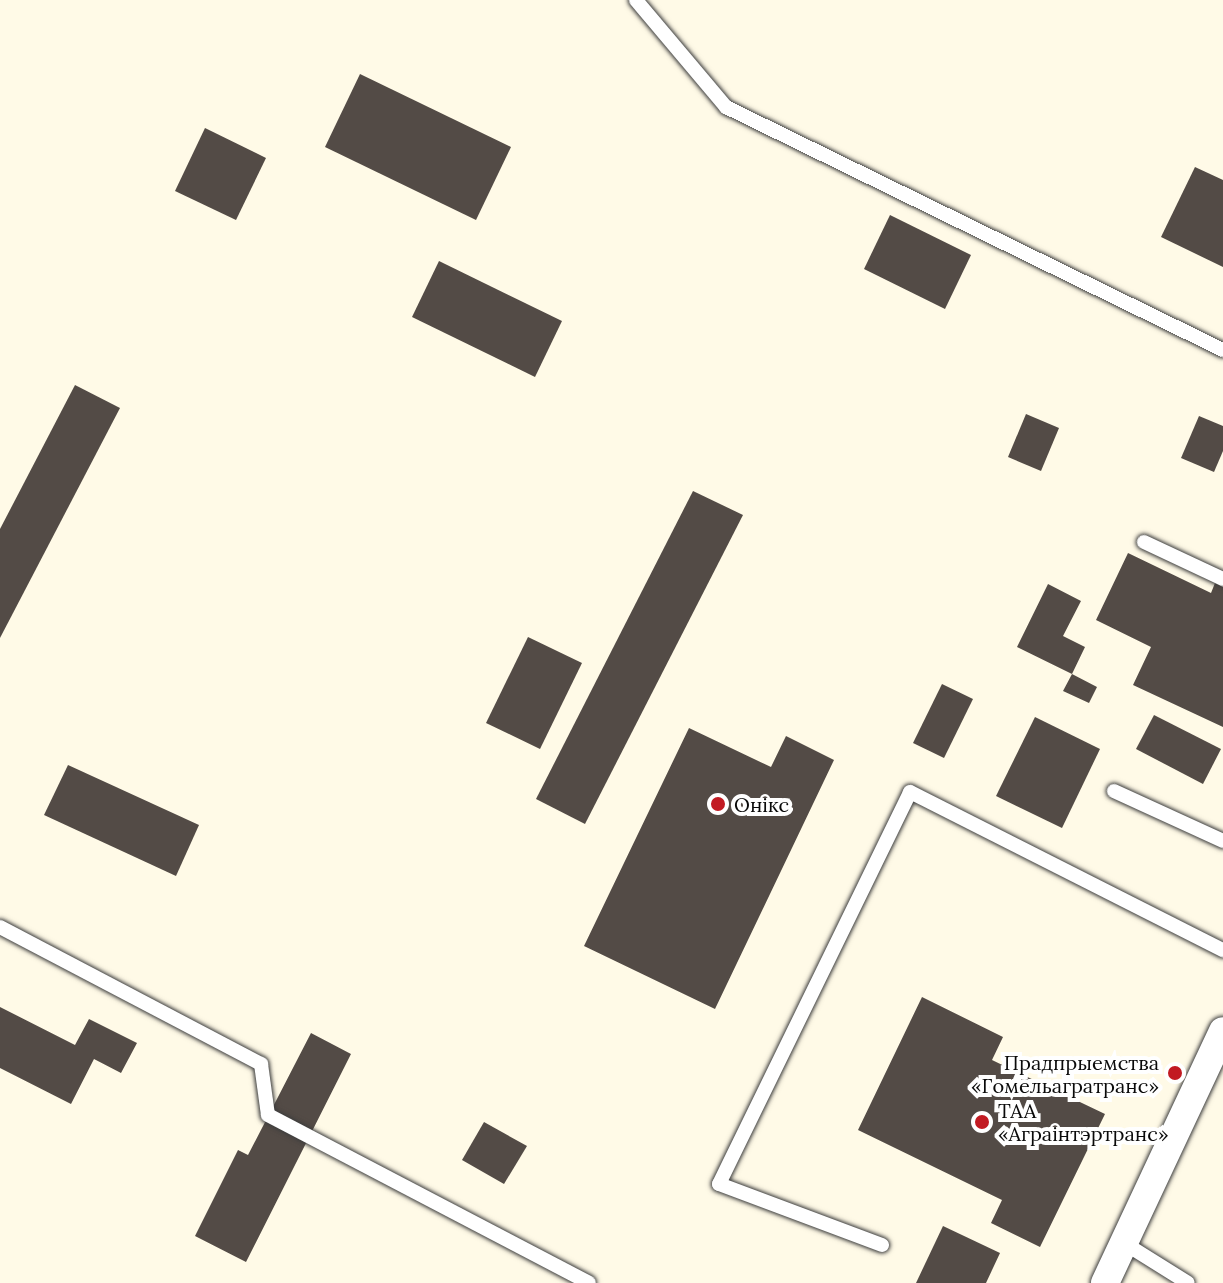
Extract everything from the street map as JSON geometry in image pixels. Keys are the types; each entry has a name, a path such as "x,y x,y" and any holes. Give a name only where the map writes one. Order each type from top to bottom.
{"street":[{"path":"1105,1283 1223,1031"}],"lane":[{"path":"636,0 726,107 1223,350"},
{"path":"1144,542 1223,579"},
{"path":"1114,791 1223,841"},
{"path":"882,1245 719,1184 910,792 1223,950"},
{"path":"0,927 261,1064 268,1115 589,1283"},
{"path":"1124,1243 1188,1283"}],"building":[{"path":"360,74 511,147 476,220 325,147"},
{"path":"205,128 266,158 236,220 175,191"},
{"path":"1195,167 1223,180 1223,267 1161,237"},
{"path":"890,215 971,255 945,309 864,269"},
{"path":"439,261 562,321 535,377 412,317"},
{"path":"75,385 120,408 0,638 0,529"},
{"path":"1026,414 1059,428 1041,471 1008,457"},
{"path":"1199,416 1223,426 1223,451 1214,472 1181,458"},
{"path":"693,491 743,515 585,824 536,799"},
{"path":"1128,553 1211,593 1215,583 1223,587 1223,727 1133,685 1151,647 1096,620"},
{"path":"1048,584 1081,601 1063,636 1085,647 1072,674 1017,647"},
{"path":"528,637 582,663 540,749 486,723"},
{"path":"1072,674 1097,687 1089,703 1063,691"},
{"path":"942,684 973,699 944,758 913,743"},
{"path":"1154,715 1221,749 1203,784 1136,749"},
{"path":"1035,717 1100,749 1062,828 996,796"},
{"path":"689,728 771,767 786,736 834,760 715,1009 584,946"},
{"path":"68,765 199,825 176,876 44,815"},
{"name":"ТАА «Аграінтэртранс»","path":"922,997 1003,1037 992,1060 1105,1114 1040,1247 991,1223 1002,1200 858,1130"},
{"path":"0,1007 75,1045 89,1019 137,1043 121,1073 94,1059 71,1104 0,1068"},
{"path":"311,1033 351,1054 246,1262 195,1236 238,1150 248,1155"},
{"path":"484,1122 527,1146 504,1184 462,1160"},
{"path":"943,1226 1000,1253 986,1283 916,1283"}],"place":[{"name":"Онікс","path":"718,804"},
{"name":"Прадпрыемства «Гомельагратранс»","path":"1175,1073"},
{"name":"ТАА «Аграінтэртранс»","path":"982,1122"}]}
